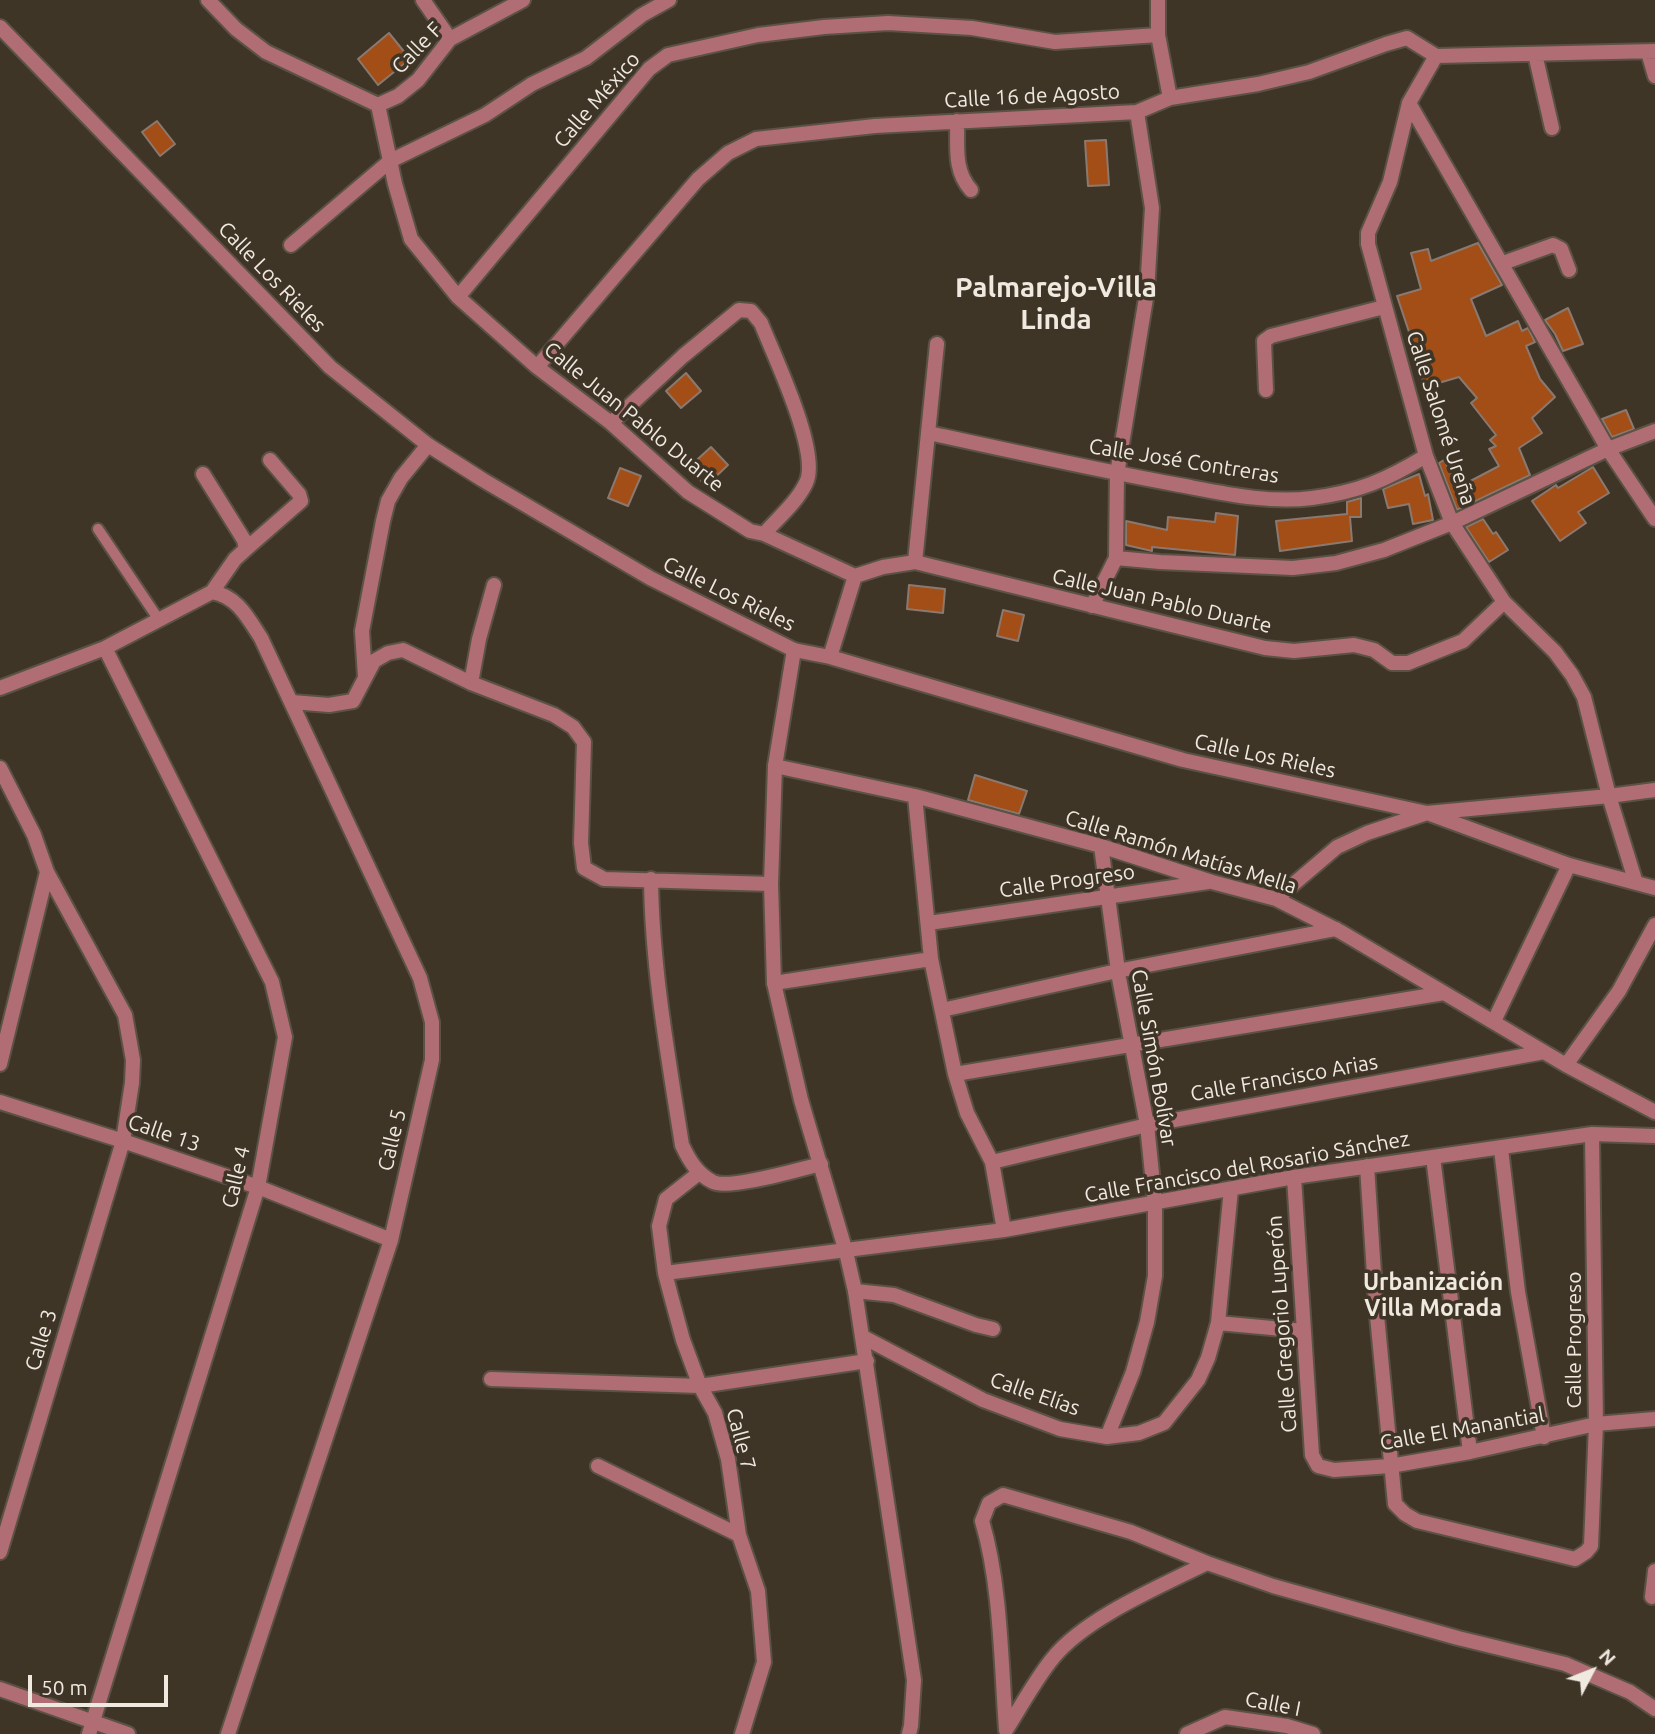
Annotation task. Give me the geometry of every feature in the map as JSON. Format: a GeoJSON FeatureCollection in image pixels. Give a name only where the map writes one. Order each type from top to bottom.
{"type":"FeatureCollection","features":[{"type":"Feature","properties":{"kind":"street"},"geometry":{"type":"LineString","coordinates":[[208,0],[236,29],[266,52],[378,105]]}},
{"type":"Feature","properties":{"kind":"street"},"geometry":{"type":"LineString","coordinates":[[423,0],[450,39]]}},
{"type":"Feature","properties":{"kind":"street","name":"Calle F"},"geometry":{"type":"LineString","coordinates":[[378,105],[398,96],[418,80],[450,39],[523,0]]}},
{"type":"Feature","properties":{"kind":"street"},"geometry":{"type":"LineString","coordinates":[[291,245],[390,161],[485,115],[532,84],[586,58],[642,15],[669,0]]}},
{"type":"Feature","properties":{"kind":"street"},"geometry":{"type":"LineString","coordinates":[[1158,0],[1158,35],[1170,98]]}},
{"type":"Feature","properties":{"kind":"street","name":"Calle México"},"geometry":{"type":"LineString","coordinates":[[458,297],[649,69],[668,55],[758,35],[888,23],[972,29],[1055,42],[1158,35]]}},
{"type":"Feature","properties":{"kind":"street","name":"Calle Los Rieles"},"geometry":{"type":"LineString","coordinates":[[0,27],[330,367],[428,445],[650,578],[794,650],[830,657],[1183,760],[1427,813],[1569,865],[1655,888]]}},
{"type":"Feature","properties":{"kind":"street","name":"Calle 16 de Agosto"},"geometry":{"type":"LineString","coordinates":[[537,367],[698,179],[728,153],[756,139],[875,126],[1137,112],[1170,98],[1309,72],[1407,38],[1436,56]]}},
{"type":"Feature","properties":{"kind":"street"},"geometry":{"type":"LineString","coordinates":[[1436,56],[1651,51],[1655,76]]}},
{"type":"Feature","properties":{"kind":"street"},"geometry":{"type":"LineString","coordinates":[[1535,54],[1552,128]]}},
{"type":"Feature","properties":{"kind":"street","name":"Calle Salomé Ureña"},"geometry":{"type":"LineString","coordinates":[[1436,56],[1409,103],[1390,181],[1367,239],[1426,456],[1452,523],[1504,602],[1555,652],[1572,674],[1584,697],[1609,796],[1636,883]]}},
{"type":"Feature","properties":{"kind":"street"},"geometry":{"type":"LineString","coordinates":[[1409,103],[1608,449],[1655,519]]}},
{"type":"Feature","properties":{"kind":"street","name":"Calle Juan Pablo Duarte"},"geometry":{"type":"LineString","coordinates":[[378,105],[411,239],[458,297],[537,367],[611,423],[688,492],[750,531],[764,534],[855,576],[883,567],[915,562],[1265,648],[1294,651],[1354,645],[1374,650],[1392,663],[1408,663],[1462,641],[1504,602]]}},
{"type":"Feature","properties":{"kind":"street"},"geometry":{"type":"LineString","coordinates":[[1091,606],[1116,558],[1116,474],[1147,292],[1152,208],[1137,112]]}},
{"type":"Feature","properties":{"kind":"street"},"geometry":{"type":"LineString","coordinates":[[957,121],[958,167],[962,180],[971,190]]}},
{"type":"Feature","properties":{"kind":"street"},"geometry":{"type":"LineString","coordinates":[[1503,263],[1553,245],[1561,250],[1569,270]]}},
{"type":"Feature","properties":{"kind":"street"},"geometry":{"type":"LineString","coordinates":[[1266,390],[1263,348],[1264,341],[1270,336],[1384,307]]}},
{"type":"Feature","properties":{"kind":"street"},"geometry":{"type":"LineString","coordinates":[[611,423],[683,356],[739,310],[751,311],[761,323],[804,434],[810,473],[806,485],[764,534]]}},
{"type":"Feature","properties":{"kind":"street"},"geometry":{"type":"LineString","coordinates":[[915,562],[937,344]]}},
{"type":"Feature","properties":{"kind":"street"},"geometry":{"type":"LineString","coordinates":[[1116,558],[1293,568],[1336,564],[1384,550],[1452,523],[1608,449],[1655,431]]}},
{"type":"Feature","properties":{"kind":"street","name":"Calle José Contreras"},"geometry":{"type":"LineString","coordinates":[[929,433],[1116,474],[1221,493],[1283,500],[1310,499],[1370,486],[1426,456]]}},
{"type":"Feature","properties":{"kind":"street"},"geometry":{"type":"LineString","coordinates":[[365,676],[362,631],[388,501],[401,478],[428,445]]}},
{"type":"Feature","properties":{"kind":"street"},"geometry":{"type":"LineString","coordinates":[[0,688],[105,649],[212,592],[235,559],[301,501],[299,494],[270,460]]}},
{"type":"Feature","properties":{"kind":"street"},"geometry":{"type":"LineString","coordinates":[[203,474],[244,540],[246,549]]}},
{"type":"Feature","properties":{"kind":"street"},"geometry":{"type":"LineString","coordinates":[[830,657],[855,576]]}},
{"type":"Feature","properties":{"kind":"street"},"geometry":{"type":"LineString","coordinates":[[471,684],[479,639],[494,585]]}},
{"type":"Feature","properties":{"kind":"street","name":"Calle 5"},"geometry":{"type":"LineString","coordinates":[[212,592],[226,594],[242,609],[261,638],[420,978],[432,1022],[432,1060],[391,1240],[228,1734]]}},
{"type":"Feature","properties":{"kind":"street","name":"Calle 4"},"geometry":{"type":"LineString","coordinates":[[91,1728],[258,1187],[285,1037],[272,982],[105,649]]}},
{"type":"Feature","properties":{"kind":"street"},"geometry":{"type":"LineString","coordinates":[[292,702],[329,705],[354,701],[374,661],[388,653],[403,650],[471,684],[554,715],[573,727],[584,742],[581,843],[584,868],[604,879],[771,884]]}},
{"type":"Feature","properties":{"kind":"street"},"geometry":{"type":"LineString","coordinates":[[794,650],[775,766],[771,884],[774,983],[801,1100],[855,1290],[914,1680],[909,1734]]}},
{"type":"Feature","properties":{"kind":"street","name":"Calle Ramón Matías Mella"},"geometry":{"type":"LineString","coordinates":[[775,766],[915,796],[1101,846],[1212,882],[1276,899],[1336,929],[1566,1065],[1655,1112]]}},
{"type":"Feature","properties":{"kind":"street","name":"Calle 3"},"geometry":{"type":"LineString","coordinates":[[0,768],[34,835],[47,872],[125,1015],[133,1060],[123,1140],[0,1552]]}},
{"type":"Feature","properties":{"kind":"street"},"geometry":{"type":"LineString","coordinates":[[1276,899],[1337,847],[1427,813],[1655,790]]}},
{"type":"Feature","properties":{"kind":"street"},"geometry":{"type":"LineString","coordinates":[[915,796],[931,959],[955,1074],[967,1113],[992,1162],[1004,1230]]}},
{"type":"Feature","properties":{"kind":"street","name":"Calle Simón Bolívar"},"geometry":{"type":"LineString","coordinates":[[1101,846],[1118,971],[1147,1125],[1155,1203],[1155,1276],[1147,1322],[1133,1372],[1107,1437]]}},
{"type":"Feature","properties":{"kind":"street"},"geometry":{"type":"LineString","coordinates":[[1494,1021],[1569,865]]}},
{"type":"Feature","properties":{"kind":"street"},"geometry":{"type":"LineString","coordinates":[[0,1064],[47,872]]}},
{"type":"Feature","properties":{"kind":"street"},"geometry":{"type":"LineString","coordinates":[[651,879],[652,925],[660,1002],[682,1145],[689,1160],[699,1173],[715,1184],[734,1184],[821,1164]]}},
{"type":"Feature","properties":{"kind":"street","name":"Calle Progreso"},"geometry":{"type":"LineString","coordinates":[[929,923],[1212,882]]}},
{"type":"Feature","properties":{"kind":"street"},"geometry":{"type":"LineString","coordinates":[[1566,1065],[1619,990],[1655,925]]}},
{"type":"Feature","properties":{"kind":"street"},"geometry":{"type":"LineString","coordinates":[[942,1010],[1118,971],[1336,929]]}},
{"type":"Feature","properties":{"kind":"street"},"geometry":{"type":"LineString","coordinates":[[774,983],[931,959]]}},
{"type":"Feature","properties":{"kind":"street"},"geometry":{"type":"LineString","coordinates":[[955,1074],[1444,993]]}},
{"type":"Feature","properties":{"kind":"street","name":"Calle Francisco Arias"},"geometry":{"type":"LineString","coordinates":[[992,1162],[1147,1125],[1544,1052]]}},
{"type":"Feature","properties":{"kind":"street","name":"Calle 13"},"geometry":{"type":"LineString","coordinates":[[0,1102],[123,1140],[258,1187],[391,1240]]}},
{"type":"Feature","properties":{"kind":"street","name":"Calle Progreso"},"geometry":{"type":"LineString","coordinates":[[1390,1466],[1395,1504],[1417,1521],[1575,1559],[1591,1546],[1596,1424],[1592,1134]]}},
{"type":"Feature","properties":{"kind":"street","name":"Calle Francisco del Rosario Sánchez"},"geometry":{"type":"LineString","coordinates":[[665,1273],[1004,1230],[1294,1177],[1592,1134],[1655,1136]]}},
{"type":"Feature","properties":{"kind":"street"},"geometry":{"type":"LineString","coordinates":[[1501,1149],[1518,1292],[1544,1437]]}},
{"type":"Feature","properties":{"kind":"street"},"geometry":{"type":"LineString","coordinates":[[1433,1157],[1470,1452]]}},
{"type":"Feature","properties":{"kind":"street"},"geometry":{"type":"LineString","coordinates":[[1367,1166],[1390,1466]]}},
{"type":"Feature","properties":{"kind":"street","name":"Calle 7"},"geometry":{"type":"LineString","coordinates":[[699,1173],[666,1199],[659,1226],[665,1273],[683,1340],[700,1386],[715,1413],[739,1535],[758,1591],[764,1662],[742,1734]]}},
{"type":"Feature","properties":{"kind":"street","name":"Calle Gregorio Luperón"},"geometry":{"type":"LineString","coordinates":[[1294,1177],[1312,1455],[1318,1466]]}},
{"type":"Feature","properties":{"kind":"street","name":"Calle Elías"},"geometry":{"type":"LineString","coordinates":[[863,1337],[983,1399],[1060,1429],[1107,1437],[1139,1433],[1164,1423],[1198,1380],[1208,1358],[1218,1323],[1231,1189]]}},
{"type":"Feature","properties":{"kind":"street"},"geometry":{"type":"LineString","coordinates":[[855,1290],[894,1295],[993,1329]]}},
{"type":"Feature","properties":{"kind":"street"},"geometry":{"type":"LineString","coordinates":[[1218,1323],[1304,1331]]}},
{"type":"Feature","properties":{"kind":"street"},"geometry":{"type":"LineString","coordinates":[[492,1379],[700,1386],[867,1361]]}},
{"type":"Feature","properties":{"kind":"street","name":"Calle El Manantial"},"geometry":{"type":"LineString","coordinates":[[1318,1466],[1334,1470],[1390,1466],[1544,1437],[1596,1424],[1655,1419]]}},
{"type":"Feature","properties":{"kind":"street"},"geometry":{"type":"LineString","coordinates":[[598,1466],[739,1535]]}},
{"type":"Feature","properties":{"kind":"street"},"geometry":{"type":"LineString","coordinates":[[1005,1732],[995,1589],[982,1521],[989,1503],[1003,1495],[1131,1532],[1273,1586],[1458,1638],[1565,1664],[1630,1692],[1655,1709]]}},
{"type":"Feature","properties":{"kind":"street"},"geometry":{"type":"LineString","coordinates":[[1005,1732],[1053,1657],[1077,1635],[1133,1599],[1207,1563]]}},
{"type":"Feature","properties":{"kind":"street"},"geometry":{"type":"LineString","coordinates":[[1651,1597],[1655,1570]]}},
{"type":"Feature","properties":{"kind":"street"},"geometry":{"type":"LineString","coordinates":[[0,1689],[91,1728],[128,1734]]}},
{"type":"Feature","properties":{"kind":"street","name":"Calle I"},"geometry":{"type":"LineString","coordinates":[[1187,1734],[1225,1717],[1287,1726],[1313,1734]]}},
{"type":"Feature","properties":{"kind":"lane"},"geometry":{"type":"LineString","coordinates":[[98,529],[159,620]]}},
{"type":"Feature","properties":{"kind":"building"},"geometry":{"type":"Polygon","coordinates":[[[389,33],[410,59],[378,85],[358,59],[389,33]]]}},
{"type":"Feature","properties":{"kind":"building"},"geometry":{"type":"Polygon","coordinates":[[[157,121],[175,144],[160,156],[142,132],[157,121]]]}},
{"type":"Feature","properties":{"kind":"building"},"geometry":{"type":"Polygon","coordinates":[[[1106,140],[1109,185],[1088,186],[1085,141],[1106,140]]]}},
{"type":"Feature","properties":{"kind":"building"},"geometry":{"type":"Polygon","coordinates":[[[1478,243],[1502,285],[1471,299],[1486,336],[1518,321],[1522,331],[1528,328],[1535,342],[1526,346],[1540,379],[1555,397],[1532,418],[1542,433],[1519,448],[1530,475],[1457,510],[1439,463],[1444,460],[1459,487],[1499,466],[1489,449],[1496,446],[1490,440],[1496,435],[1471,403],[1477,398],[1459,377],[1425,387],[1407,340],[1411,338],[1397,296],[1421,289],[1411,253],[1428,249],[1431,261],[1478,243]]]}},
{"type":"Feature","properties":{"kind":"building"},"geometry":{"type":"Polygon","coordinates":[[[1568,308],[1583,344],[1563,351],[1545,320],[1568,308]]]}},
{"type":"Feature","properties":{"kind":"building"},"geometry":{"type":"Polygon","coordinates":[[[686,373],[701,391],[681,408],[666,391],[686,373]]]}},
{"type":"Feature","properties":{"kind":"building"},"geometry":{"type":"Polygon","coordinates":[[[1626,410],[1634,429],[1612,437],[1602,419],[1626,410]]]}},
{"type":"Feature","properties":{"kind":"building"},"geometry":{"type":"Polygon","coordinates":[[[711,447],[728,465],[706,486],[688,468],[711,447]]]}},
{"type":"Feature","properties":{"kind":"building"},"geometry":{"type":"Polygon","coordinates":[[[1593,467],[1609,493],[1578,512],[1586,523],[1560,541],[1532,501],[1556,485],[1558,488],[1593,467]]]}},
{"type":"Feature","properties":{"kind":"building"},"geometry":{"type":"Polygon","coordinates":[[[620,468],[641,476],[628,506],[608,498],[620,468]]]}},
{"type":"Feature","properties":{"kind":"building"},"geometry":{"type":"Polygon","coordinates":[[[1419,474],[1425,496],[1428,494],[1433,520],[1413,524],[1409,504],[1388,508],[1383,489],[1419,474]]]}},
{"type":"Feature","properties":{"kind":"building"},"geometry":{"type":"Polygon","coordinates":[[[1361,498],[1361,517],[1350,517],[1352,541],[1280,551],[1276,521],[1347,514],[1347,502],[1361,498]]]}},
{"type":"Feature","properties":{"kind":"building"},"geometry":{"type":"Polygon","coordinates":[[[1216,513],[1238,516],[1235,555],[1152,547],[1152,551],[1126,545],[1126,521],[1167,530],[1168,517],[1215,522],[1216,513]]]}},
{"type":"Feature","properties":{"kind":"building"},"geometry":{"type":"Polygon","coordinates":[[[1483,519],[1508,550],[1489,562],[1466,527],[1483,519]]]}},
{"type":"Feature","properties":{"kind":"building"},"geometry":{"type":"Polygon","coordinates":[[[909,585],[945,589],[943,613],[907,609],[909,585]]]}},
{"type":"Feature","properties":{"kind":"building"},"geometry":{"type":"Polygon","coordinates":[[[1003,610],[1024,615],[1018,641],[997,636],[1003,610]]]}},
{"type":"Feature","properties":{"kind":"building"},"geometry":{"type":"Polygon","coordinates":[[[975,775],[1027,791],[1019,814],[968,800],[975,775]]]}},
{"type":"Feature","properties":{"kind":"district","name":"Palmarejo-Villa Linda"},"geometry":{"type":"Point","coordinates":[1056,304]}},
{"type":"Feature","properties":{"kind":"district","name":"Urbanización Villa Morada"},"geometry":{"type":"Point","coordinates":[1433,1295]}}]}
